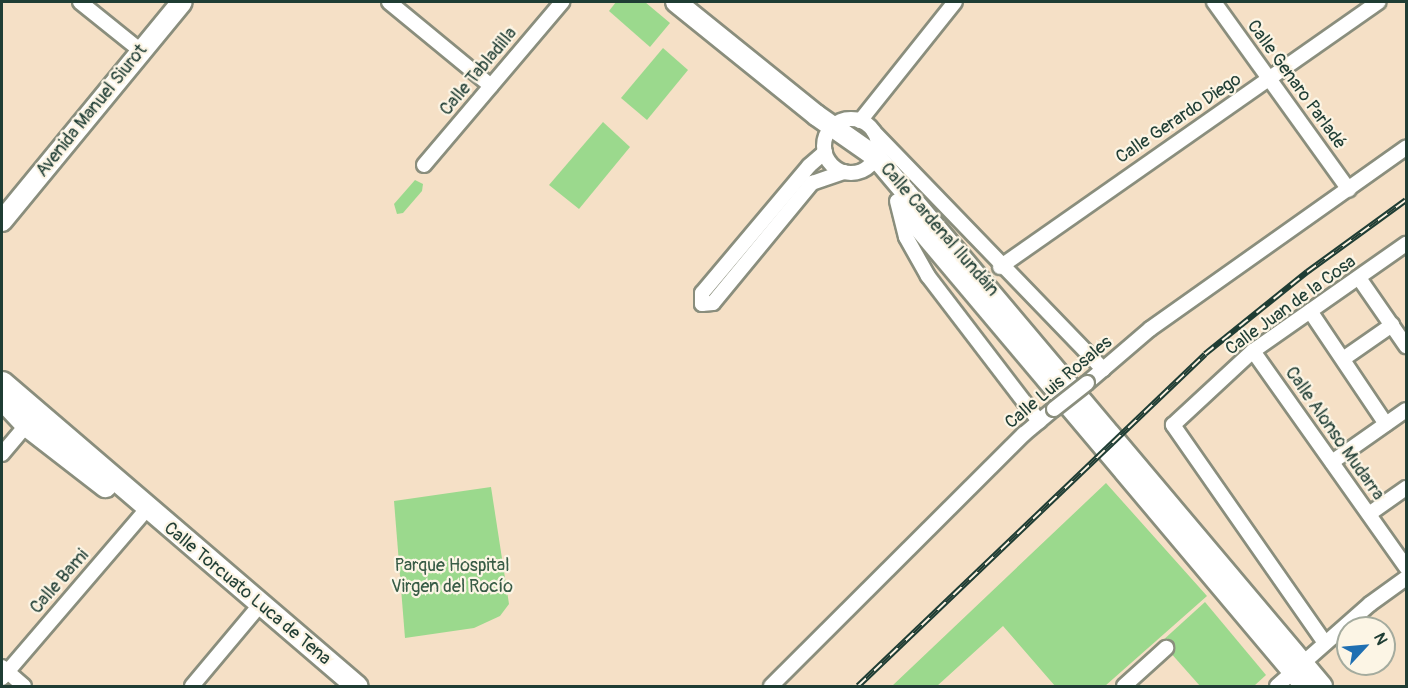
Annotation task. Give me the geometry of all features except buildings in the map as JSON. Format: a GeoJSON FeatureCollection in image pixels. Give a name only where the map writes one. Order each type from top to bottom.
{"type":"FeatureCollection","features":[{"type":"Feature","properties":{"kind":"main road","name":"Avenida Manuel Siurot"},"geometry":{"type":"LineString","coordinates":[[2,221],[182,2]]}},
{"type":"Feature","properties":{"kind":"main road","name":"Calle Cardenal Ilundáin"},"geometry":{"type":"LineString","coordinates":[[676,2],[816,115],[829,137],[872,162],[1044,364]]}},
{"type":"Feature","properties":{"kind":"main road","name":"Calle Cardenal Ilundáin"},"geometry":{"type":"LineString","coordinates":[[872,162],[897,201],[1044,364]]}},
{"type":"Feature","properties":{"kind":"main road"},"geometry":{"type":"LineString","coordinates":[[1044,364],[1300,674],[1322,687]]}},
{"type":"Feature","properties":{"kind":"main road","name":"Calle Torcuato Luca de Tena"},"geometry":{"type":"LineString","coordinates":[[2,382],[111,474],[142,506],[357,687]]}},
{"type":"Feature","properties":{"kind":"main road","name":"Calle Torcuato Luca de Tena"},"geometry":{"type":"LineString","coordinates":[[2,399],[26,425],[104,486],[142,506]]}},
{"type":"Feature","properties":{"kind":"street"},"geometry":{"type":"LineString","coordinates":[[80,2],[141,51]]}},
{"type":"Feature","properties":{"kind":"street"},"geometry":{"type":"LineString","coordinates":[[388,2],[491,86]]}},
{"type":"Feature","properties":{"kind":"street","name":"Calle Tabladilla"},"geometry":{"type":"LineString","coordinates":[[424,165],[562,2]]}},
{"type":"Feature","properties":{"kind":"street"},"geometry":{"type":"LineString","coordinates":[[874,132],[878,145],[872,162],[856,173],[844,172],[812,183],[721,281],[829,137],[844,120],[860,121],[955,2]]}},
{"type":"Feature","properties":{"kind":"street","name":"Calle Genaro Parladé"},"geometry":{"type":"LineString","coordinates":[[1215,2],[1349,190]]}},
{"type":"Feature","properties":{"kind":"street","name":"Calle Gerardo Diego"},"geometry":{"type":"LineString","coordinates":[[1000,267],[1378,2]]}},
{"type":"Feature","properties":{"kind":"street","name":"Calle Cardenal Ilundáin"},"geometry":{"type":"LineString","coordinates":[[860,121],[874,132],[1000,267],[1103,369]]}},
{"type":"Feature","properties":{"kind":"street"},"geometry":{"type":"LineString","coordinates":[[829,137],[834,166],[844,172]]}},
{"type":"Feature","properties":{"kind":"street","name":"Calle Luis Rosales"},"geometry":{"type":"LineString","coordinates":[[771,687],[1039,421],[1223,276],[1407,148]]}},
{"type":"Feature","properties":{"kind":"street","name":"Calle Cardenal Ilundáin"},"geometry":{"type":"LineString","coordinates":[[897,201],[906,237],[928,276],[1039,421]]}},
{"type":"Feature","properties":{"kind":"street","name":"Calle Juan de la Cosa"},"geometry":{"type":"LineString","coordinates":[[1325,644],[1173,425],[1253,351],[1407,244]]}},
{"type":"Feature","properties":{"kind":"street"},"geometry":{"type":"LineString","coordinates":[[1359,278],[1407,346]]}},
{"type":"Feature","properties":{"kind":"street"},"geometry":{"type":"LineString","coordinates":[[1310,311],[1386,424]]}},
{"type":"Feature","properties":{"kind":"street"},"geometry":{"type":"LineString","coordinates":[[1343,359],[1392,325]]}},
{"type":"Feature","properties":{"kind":"street","name":"Calle Alonso Mudarra"},"geometry":{"type":"LineString","coordinates":[[1253,351],[1407,567]]}},
{"type":"Feature","properties":{"kind":"street"},"geometry":{"type":"LineString","coordinates":[[1332,462],[1407,410]]}},
{"type":"Feature","properties":{"kind":"street"},"geometry":{"type":"LineString","coordinates":[[2,454],[26,425]]}},
{"type":"Feature","properties":{"kind":"street"},"geometry":{"type":"LineString","coordinates":[[1369,514],[1407,488]]}},
{"type":"Feature","properties":{"kind":"street","name":"Calle Bami"},"geometry":{"type":"LineString","coordinates":[[3,672],[142,506]]}},
{"type":"Feature","properties":{"kind":"street"},"geometry":{"type":"LineString","coordinates":[[1277,687],[1300,674],[1325,644],[1407,578]]}},
{"type":"Feature","properties":{"kind":"street"},"geometry":{"type":"LineString","coordinates":[[192,687],[260,605]]}},
{"type":"Feature","properties":{"kind":"street"},"geometry":{"type":"LineString","coordinates":[[1124,687],[1166,648]]}},
{"type":"Feature","properties":{"kind":"street"},"geometry":{"type":"LineString","coordinates":[[3,672],[24,687]]}},
{"type":"Feature","properties":{"kind":"green space"},"geometry":{"type":"Polygon","coordinates":[[[616,2],[645,2],[670,23],[650,47],[609,11],[616,2]]]}},
{"type":"Feature","properties":{"kind":"green space"},"geometry":{"type":"Polygon","coordinates":[[[663,48],[688,70],[647,120],[621,98],[663,48]]]}},
{"type":"Feature","properties":{"kind":"green space"},"geometry":{"type":"Polygon","coordinates":[[[603,122],[630,147],[579,209],[549,185],[603,122]]]}},
{"type":"Feature","properties":{"kind":"green space"},"geometry":{"type":"Polygon","coordinates":[[[415,180],[423,184],[422,191],[403,213],[397,214],[394,204],[415,180]]]}},
{"type":"Feature","properties":{"kind":"green space"},"geometry":{"type":"Polygon","coordinates":[[[1106,483],[1207,596],[1105,686],[1055,686],[1003,626],[937,686],[892,686],[1106,483]]]}},
{"type":"Feature","properties":{"kind":"green space","name":"Parque Hospital Virgen del Rocío"},"geometry":{"type":"Polygon","coordinates":[[[491,487],[509,604],[500,616],[474,628],[405,638],[394,501],[491,487]]]}},
{"type":"Feature","properties":{"kind":"green space"},"geometry":{"type":"Polygon","coordinates":[[[1205,602],[1266,675],[1254,686],[1200,686],[1161,642],[1205,602]]]}},
{"type":"Feature","properties":{"kind":"railway"},"geometry":{"type":"LineString","coordinates":[[858,686],[1205,354],[1307,272],[1406,200]]}}]}
